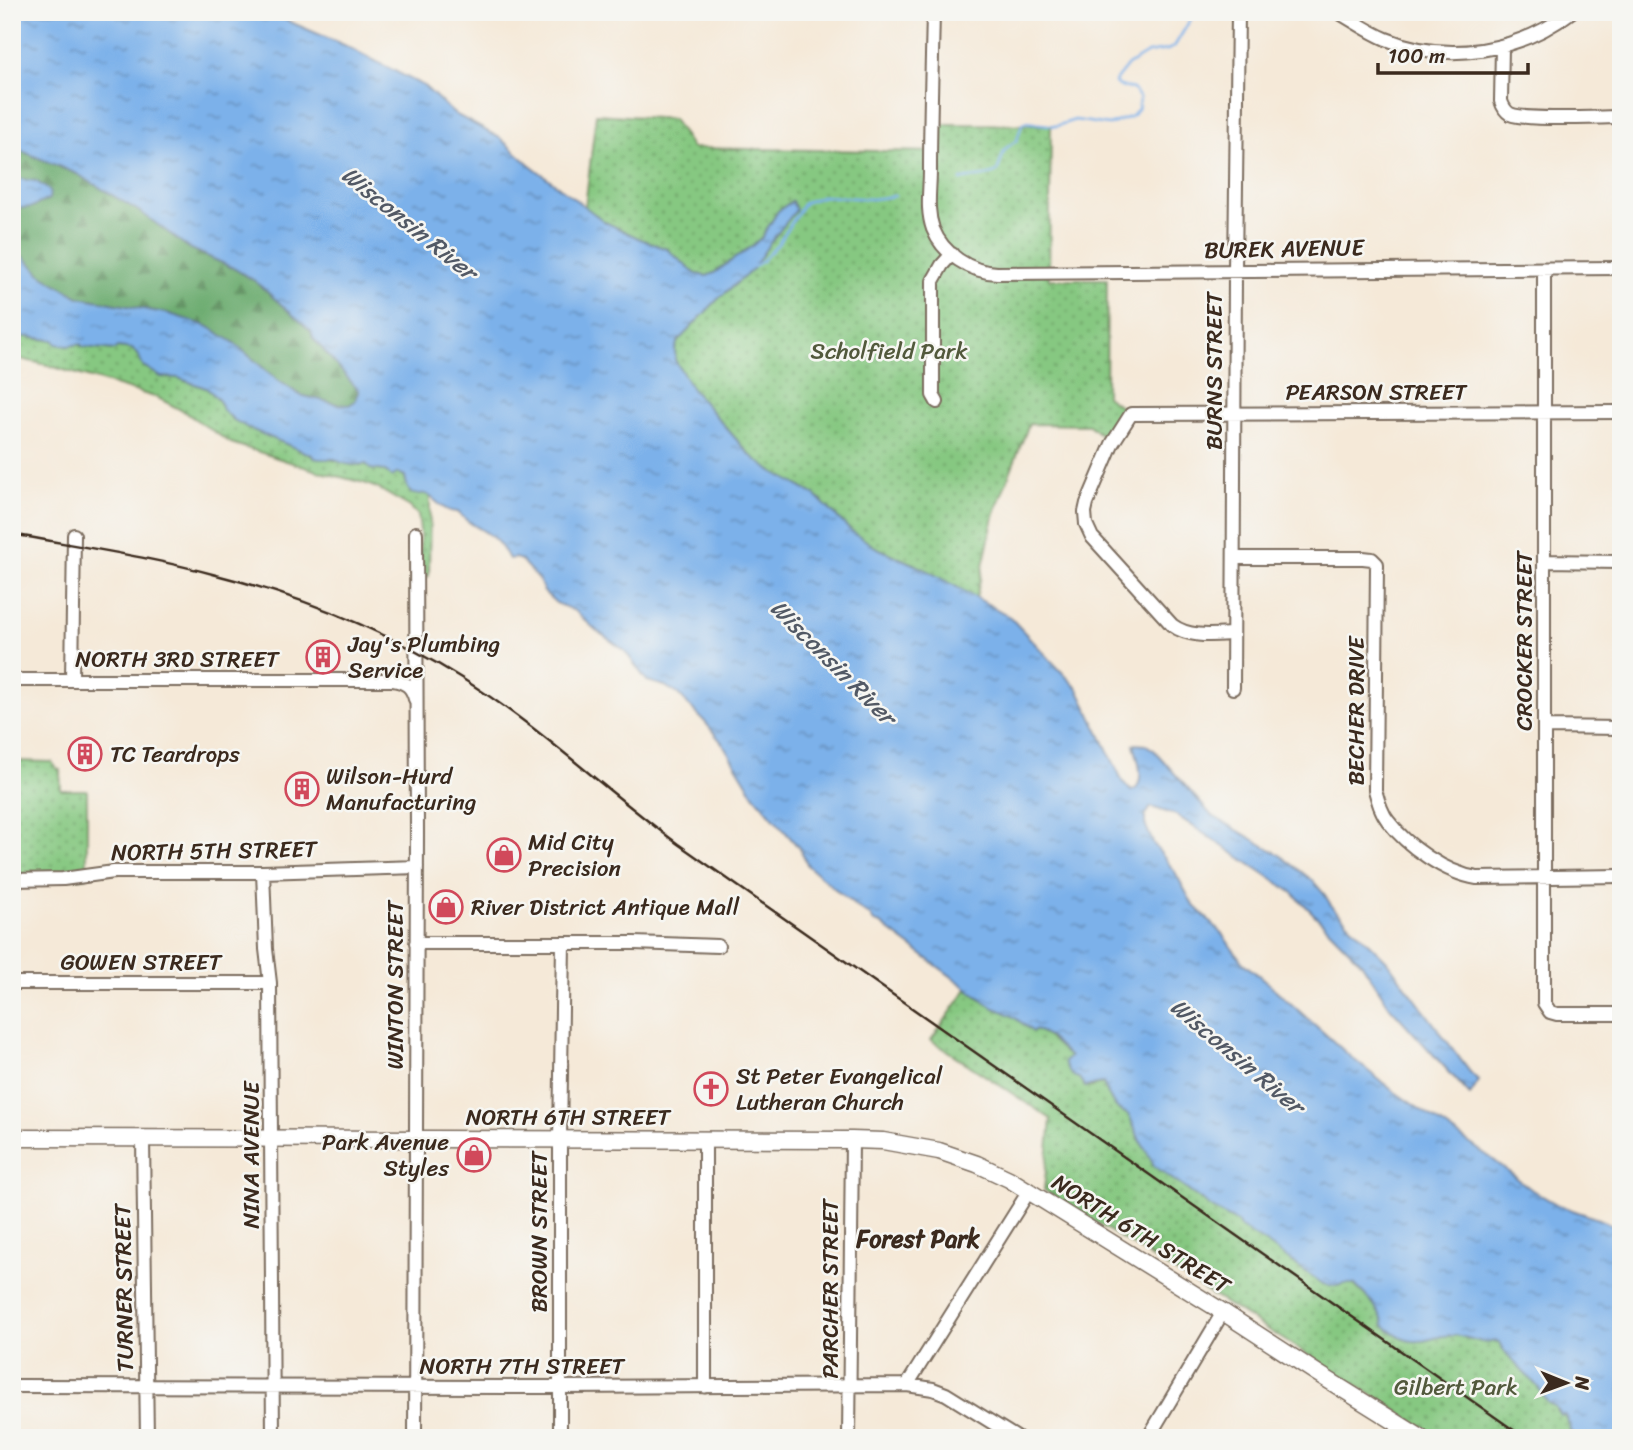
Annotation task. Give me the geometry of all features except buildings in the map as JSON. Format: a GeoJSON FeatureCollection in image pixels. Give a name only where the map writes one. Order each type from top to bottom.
{"type":"FeatureCollection","features":[{"type":"Feature","properties":{"kind":"main road","name":"NORTH 6TH STREET"},"geometry":{"type":"LineString","coordinates":[[12,1138],[852,1140],[883,1141],[939,1151],[989,1169],[1028,1191],[1317,1373],[1396,1431],[1421,1438]]}},
{"type":"Feature","properties":{"kind":"street"},"geometry":{"type":"LineString","coordinates":[[933,12],[928,210],[938,239],[952,254],[933,281],[933,395],[937,402]]}},
{"type":"Feature","properties":{"kind":"street","name":"BURNS STREET"},"geometry":{"type":"LineString","coordinates":[[1233,688],[1238,12]]}},
{"type":"Feature","properties":{"kind":"street"},"geometry":{"type":"LineString","coordinates":[[1338,12],[1381,37],[1414,48],[1461,52],[1502,47],[1537,34],[1571,12]]}},
{"type":"Feature","properties":{"kind":"street"},"geometry":{"type":"LineString","coordinates":[[1502,47],[1501,101],[1510,113],[1527,117],[1621,117]]}},
{"type":"Feature","properties":{"kind":"street","name":"BUREK AVENUE"},"geometry":{"type":"LineString","coordinates":[[952,254],[970,267],[989,272],[1621,268]]}},
{"type":"Feature","properties":{"kind":"street","name":"CROCKER STREET"},"geometry":{"type":"LineString","coordinates":[[1544,269],[1544,1003],[1550,1012],[1558,1014],[1621,1014]]}},
{"type":"Feature","properties":{"kind":"street","name":"PEARSON STREET"},"geometry":{"type":"LineString","coordinates":[[1233,634],[1196,634],[1181,631],[1172,625],[1092,537],[1086,524],[1087,503],[1112,444],[1131,414],[1621,412]]}},
{"type":"Feature","properties":{"kind":"street","name":"WINTON STREET"},"geometry":{"type":"LineString","coordinates":[[415,533],[415,1438]]}},
{"type":"Feature","properties":{"kind":"street"},"geometry":{"type":"LineString","coordinates":[[72,679],[74,535]]}},
{"type":"Feature","properties":{"kind":"street","name":"BECHER DRIVE"},"geometry":{"type":"LineString","coordinates":[[1234,558],[1349,558],[1372,559],[1377,564],[1375,790],[1387,820],[1407,841],[1435,861],[1465,876],[1477,878],[1621,876]]}},
{"type":"Feature","properties":{"kind":"street"},"geometry":{"type":"LineString","coordinates":[[1544,561],[1621,562]]}},
{"type":"Feature","properties":{"kind":"street","name":"NORTH 3RD STREET"},"geometry":{"type":"LineString","coordinates":[[12,680],[393,680],[407,685],[416,701]]}},
{"type":"Feature","properties":{"kind":"street"},"geometry":{"type":"LineString","coordinates":[[1545,727],[1621,728]]}},
{"type":"Feature","properties":{"kind":"street","name":"NORTH 5TH STREET"},"geometry":{"type":"LineString","coordinates":[[12,880],[63,879],[114,872],[263,872],[416,867]]}},
{"type":"Feature","properties":{"kind":"street","name":"NINA AVENUE"},"geometry":{"type":"LineString","coordinates":[[263,872],[270,983],[273,1438]]}},
{"type":"Feature","properties":{"kind":"street"},"geometry":{"type":"LineString","coordinates":[[416,943],[634,943],[718,946]]}},
{"type":"Feature","properties":{"kind":"street","name":"BROWN STREET"},"geometry":{"type":"LineString","coordinates":[[560,1438],[562,943]]}},
{"type":"Feature","properties":{"kind":"street","name":"GOWEN STREET"},"geometry":{"type":"LineString","coordinates":[[12,983],[270,983]]}},
{"type":"Feature","properties":{"kind":"street","name":"TURNER STREET"},"geometry":{"type":"LineString","coordinates":[[144,1139],[147,1438]]}},
{"type":"Feature","properties":{"kind":"street"},"geometry":{"type":"LineString","coordinates":[[705,1139],[705,1387]]}},
{"type":"Feature","properties":{"kind":"street","name":"PARCHER STREET"},"geometry":{"type":"LineString","coordinates":[[849,1438],[852,1140]]}},
{"type":"Feature","properties":{"kind":"street"},"geometry":{"type":"LineString","coordinates":[[907,1385],[1028,1191]]}},
{"type":"Feature","properties":{"kind":"street"},"geometry":{"type":"LineString","coordinates":[[1148,1438],[1223,1312]]}},
{"type":"Feature","properties":{"kind":"street","name":"NORTH 7TH STREET"},"geometry":{"type":"LineString","coordinates":[[12,1386],[907,1385],[946,1394],[1017,1438]]}},
{"type":"Feature","properties":{"kind":"green space","name":"Scholfield Park"},"geometry":{"type":"Polygon","coordinates":[[[596,114],[673,119],[692,148],[941,152],[942,124],[1051,125],[1049,279],[1107,279],[1106,396],[1131,414],[1112,444],[1089,425],[1029,424],[995,512],[976,598],[926,570],[875,547],[849,529],[815,495],[768,469],[750,455],[692,389],[675,360],[678,341],[718,299],[753,269],[792,201],[778,211],[762,237],[752,246],[714,273],[707,276],[696,274],[667,249],[605,222],[585,207],[596,114]]]}},
{"type":"Feature","properties":{"kind":"green space"},"geometry":{"type":"Polygon","coordinates":[[[12,147],[77,174],[142,213],[189,248],[255,281],[311,331],[313,338],[357,387],[359,391],[355,401],[349,406],[300,395],[276,379],[233,342],[170,314],[79,297],[43,276],[23,256],[12,255],[12,209],[32,207],[49,199],[36,181],[12,178],[12,147]]]}},
{"type":"Feature","properties":{"kind":"green space"},"geometry":{"type":"Polygon","coordinates":[[[12,331],[38,339],[54,340],[68,346],[80,344],[84,347],[115,350],[118,347],[132,349],[161,377],[178,378],[206,388],[233,420],[319,459],[354,465],[366,464],[390,475],[397,473],[405,476],[415,494],[430,496],[429,576],[420,577],[418,515],[410,507],[364,483],[231,443],[158,398],[12,357],[12,331]]]}},
{"type":"Feature","properties":{"kind":"green space"},"geometry":{"type":"Polygon","coordinates":[[[12,761],[52,762],[60,770],[61,790],[87,790],[87,877],[12,880],[12,761]]]}},
{"type":"Feature","properties":{"kind":"green space","name":"Gilbert Park"},"geometry":{"type":"Polygon","coordinates":[[[967,989],[994,1008],[1019,1020],[1029,1029],[1039,1031],[1049,1038],[1070,1057],[1085,1087],[1103,1083],[1112,1102],[1129,1115],[1154,1166],[1323,1284],[1353,1284],[1372,1302],[1384,1325],[1395,1334],[1411,1341],[1456,1335],[1486,1343],[1499,1342],[1548,1403],[1563,1413],[1574,1438],[1441,1438],[1044,1190],[1051,1119],[931,1040],[967,989]]]}},
{"type":"Feature","properties":{"kind":"water","name":"Wisconsin River"},"geometry":{"type":"Polygon","coordinates":[[[12,12],[267,12],[344,45],[424,86],[453,113],[500,138],[529,164],[605,222],[667,249],[696,274],[707,276],[714,273],[752,246],[762,237],[778,211],[792,201],[796,210],[753,269],[718,299],[678,341],[675,360],[692,389],[750,455],[768,469],[815,495],[849,529],[875,547],[926,570],[1009,616],[1078,689],[1123,782],[1131,791],[1136,789],[1140,778],[1134,744],[1146,745],[1154,750],[1211,815],[1280,855],[1313,881],[1332,907],[1387,961],[1479,1081],[1470,1095],[1390,1007],[1361,962],[1293,893],[1176,815],[1151,807],[1145,816],[1145,824],[1153,843],[1175,872],[1193,905],[1219,930],[1243,963],[1352,1058],[1392,1090],[1491,1158],[1532,1190],[1558,1205],[1621,1229],[1621,1438],[1574,1438],[1564,1414],[1560,1415],[1555,1406],[1548,1403],[1499,1342],[1486,1343],[1456,1335],[1423,1341],[1400,1337],[1384,1325],[1372,1302],[1354,1284],[1323,1284],[1154,1166],[1129,1115],[1112,1102],[1103,1083],[1085,1087],[1079,1078],[1071,1074],[1064,1062],[1070,1057],[1050,1038],[1042,1032],[1032,1031],[1012,1016],[994,1008],[881,924],[874,922],[808,866],[800,849],[754,795],[723,744],[678,694],[665,686],[647,681],[624,650],[575,611],[556,603],[544,592],[539,580],[521,560],[509,559],[494,538],[458,512],[446,509],[426,494],[411,493],[405,476],[398,473],[392,477],[385,471],[370,469],[366,464],[314,458],[248,428],[223,410],[220,402],[206,388],[178,378],[161,377],[142,365],[139,356],[132,349],[118,347],[115,350],[84,347],[80,344],[68,346],[56,344],[54,340],[17,336],[12,331],[13,254],[23,256],[43,276],[79,297],[170,314],[207,326],[233,342],[276,379],[300,395],[349,405],[355,401],[359,391],[313,338],[311,331],[255,281],[189,248],[142,213],[77,174],[12,147],[12,12]]]}},
{"type":"Feature","properties":{"kind":"water"},"geometry":{"type":"Polygon","coordinates":[[[12,178],[36,181],[50,191],[49,199],[32,207],[12,209],[12,178]]]}},
{"type":"Feature","properties":{"kind":"waterway"},"geometry":{"type":"LineString","coordinates":[[961,180],[997,172],[1005,149],[1017,140],[1022,124],[1026,122],[1056,126],[1075,120],[1109,125],[1132,116],[1138,109],[1140,98],[1133,89],[1119,86],[1115,83],[1116,80],[1128,65],[1148,53],[1174,47],[1195,12]]}},
{"type":"Feature","properties":{"kind":"waterway"},"geometry":{"type":"LineString","coordinates":[[754,267],[778,244],[804,203],[823,196],[872,199],[895,196]]}},
{"type":"Feature","properties":{"kind":"railway"},"geometry":{"type":"LineString","coordinates":[[12,534],[169,563],[252,585],[346,618],[435,662],[519,717],[678,844],[1525,1438]]}},
{"type":"Feature","properties":{"kind":"place","name":"Jay's Plumbing Service"},"geometry":{"type":"Point","coordinates":[323,657]}},
{"type":"Feature","properties":{"kind":"place","name":"TC Teardrops"},"geometry":{"type":"Point","coordinates":[85,754]}},
{"type":"Feature","properties":{"kind":"place","name":"Wilson-Hurd Manufacturing"},"geometry":{"type":"Point","coordinates":[302,789]}},
{"type":"Feature","properties":{"kind":"place","name":"Mid City Precision"},"geometry":{"type":"Point","coordinates":[504,855]}},
{"type":"Feature","properties":{"kind":"place","name":"River District Antique Mall"},"geometry":{"type":"Point","coordinates":[446,907]}},
{"type":"Feature","properties":{"kind":"place","name":"St Peter Evangelical Lutheran Church"},"geometry":{"type":"Point","coordinates":[711,1089]}},
{"type":"Feature","properties":{"kind":"place","name":"Park Avenue Styles"},"geometry":{"type":"Point","coordinates":[474,1155]}},
{"type":"Feature","properties":{"kind":"district","name":"Forest Park"},"geometry":{"type":"Point","coordinates":[918,1239]}}]}
